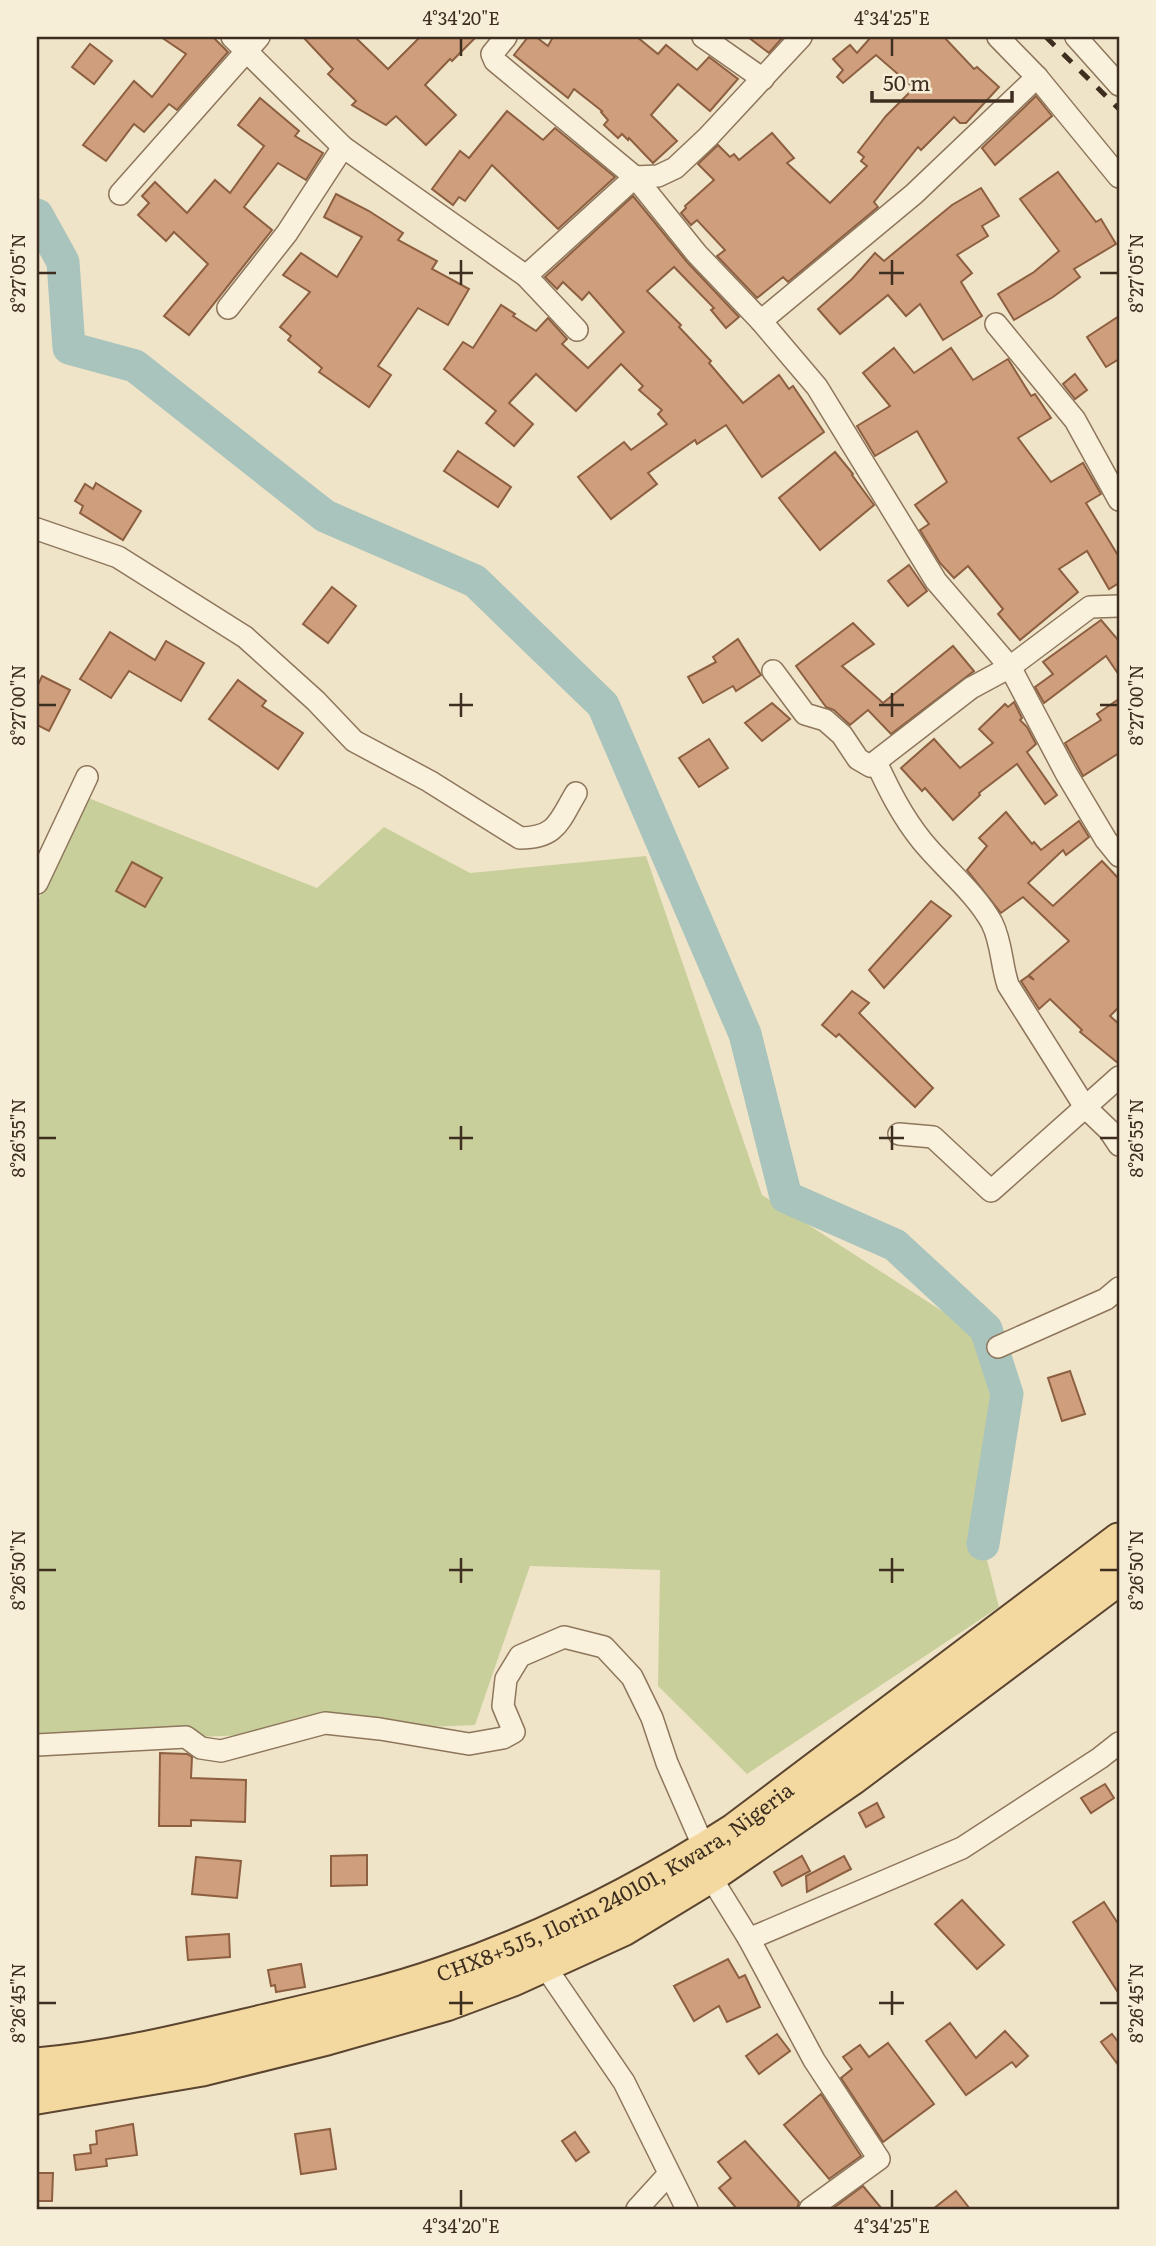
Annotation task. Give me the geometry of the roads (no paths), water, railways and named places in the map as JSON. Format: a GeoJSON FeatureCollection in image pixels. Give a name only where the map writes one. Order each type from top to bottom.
{"type":"FeatureCollection","features":[{"type":"Feature","properties":{"kind":"main road","name":"CHX8+5J5, Ilorin 240101, Kwara, Nigeria"},"geometry":{"type":"LineString","coordinates":[[37,2097],[202,2068],[327,2038],[446,2004],[544,1965],[623,1929],[826,1764],[1119,1540]]}},
{"type":"Feature","properties":{"kind":"main road","name":"CHX8+5J5, Ilorin 240101, Kwara, Nigeria"},"geometry":{"type":"LineString","coordinates":[[37,2065],[195,2038],[398,1989],[520,1945],[602,1906],[707,1863],[852,1778],[1119,1578]]}},
{"type":"Feature","properties":{"kind":"street"},"geometry":{"type":"LineString","coordinates":[[506,37],[492,54],[495,61],[635,177],[697,254],[761,321],[817,387],[936,581],[1010,667],[1066,774],[1112,837],[1119,856]]}},
{"type":"Feature","properties":{"kind":"street"},"geometry":{"type":"LineString","coordinates":[[703,37],[763,79]]}},
{"type":"Feature","properties":{"kind":"street"},"geometry":{"type":"LineString","coordinates":[[526,276],[635,177],[658,176],[675,168],[708,137],[801,37]]}},
{"type":"Feature","properties":{"kind":"street"},"geometry":{"type":"LineString","coordinates":[[998,37],[1037,77],[1119,177]]}},
{"type":"Feature","properties":{"kind":"street"},"geometry":{"type":"LineString","coordinates":[[1076,37],[1119,85]]}},
{"type":"Feature","properties":{"kind":"street"},"geometry":{"type":"LineString","coordinates":[[120,194],[246,42],[343,147],[526,276],[577,330]]}},
{"type":"Feature","properties":{"kind":"street"},"geometry":{"type":"LineString","coordinates":[[761,321],[914,194],[1037,77]]}},
{"type":"Feature","properties":{"kind":"street"},"geometry":{"type":"LineString","coordinates":[[228,308],[287,233],[343,147]]}},
{"type":"Feature","properties":{"kind":"street"},"geometry":{"type":"LineString","coordinates":[[996,324],[1076,420],[1119,500]]}},
{"type":"Feature","properties":{"kind":"street"},"geometry":{"type":"LineString","coordinates":[[37,529],[118,557],[245,637],[316,701],[354,741],[429,780],[520,838],[537,838],[554,830],[576,793]]}},
{"type":"Feature","properties":{"kind":"street"},"geometry":{"type":"LineString","coordinates":[[773,671],[805,714],[825,720],[842,735],[858,759],[870,766],[971,688],[1010,667],[1090,607],[1119,606]]}},
{"type":"Feature","properties":{"kind":"street"},"geometry":{"type":"LineString","coordinates":[[876,762],[898,809],[990,921],[1000,943],[1002,967],[1008,985],[1085,1107],[1109,1130],[1119,1145]]}},
{"type":"Feature","properties":{"kind":"street"},"geometry":{"type":"LineString","coordinates":[[37,883],[87,777]]}},
{"type":"Feature","properties":{"kind":"street"},"geometry":{"type":"LineString","coordinates":[[899,1134],[933,1137],[991,1191],[1119,1077]]}},
{"type":"Feature","properties":{"kind":"street"},"geometry":{"type":"LineString","coordinates":[[998,1348],[1105,1299],[1119,1288]]}},
{"type":"Feature","properties":{"kind":"street"},"geometry":{"type":"LineString","coordinates":[[37,1745],[186,1737],[201,1748],[221,1751],[325,1723],[469,1744],[503,1738],[514,1732],[503,1706],[506,1679],[520,1656],[564,1637],[604,1647],[632,1677],[652,1718],[707,1863],[814,2060],[879,2159],[810,2209]]}},
{"type":"Feature","properties":{"kind":"street"},"geometry":{"type":"LineString","coordinates":[[749,1939],[962,1848],[1119,1743]]}},
{"type":"Feature","properties":{"kind":"street"},"geometry":{"type":"LineString","coordinates":[[544,1965],[624,2082],[687,2209]]}},
{"type":"Feature","properties":{"kind":"street"},"geometry":{"type":"LineString","coordinates":[[637,2209],[668,2175]]}},
{"type":"Feature","properties":{"kind":"waterway"},"geometry":{"type":"LineString","coordinates":[[37,215],[63,262],[69,348],[135,366],[325,516],[475,581],[603,705],[745,1034],[786,1197],[895,1245],[986,1329],[1007,1394],[983,1544]]}},
{"type":"Feature","properties":{"kind":"railway"},"geometry":{"type":"LineString","coordinates":[[1046,37],[1119,109]]}}]}
